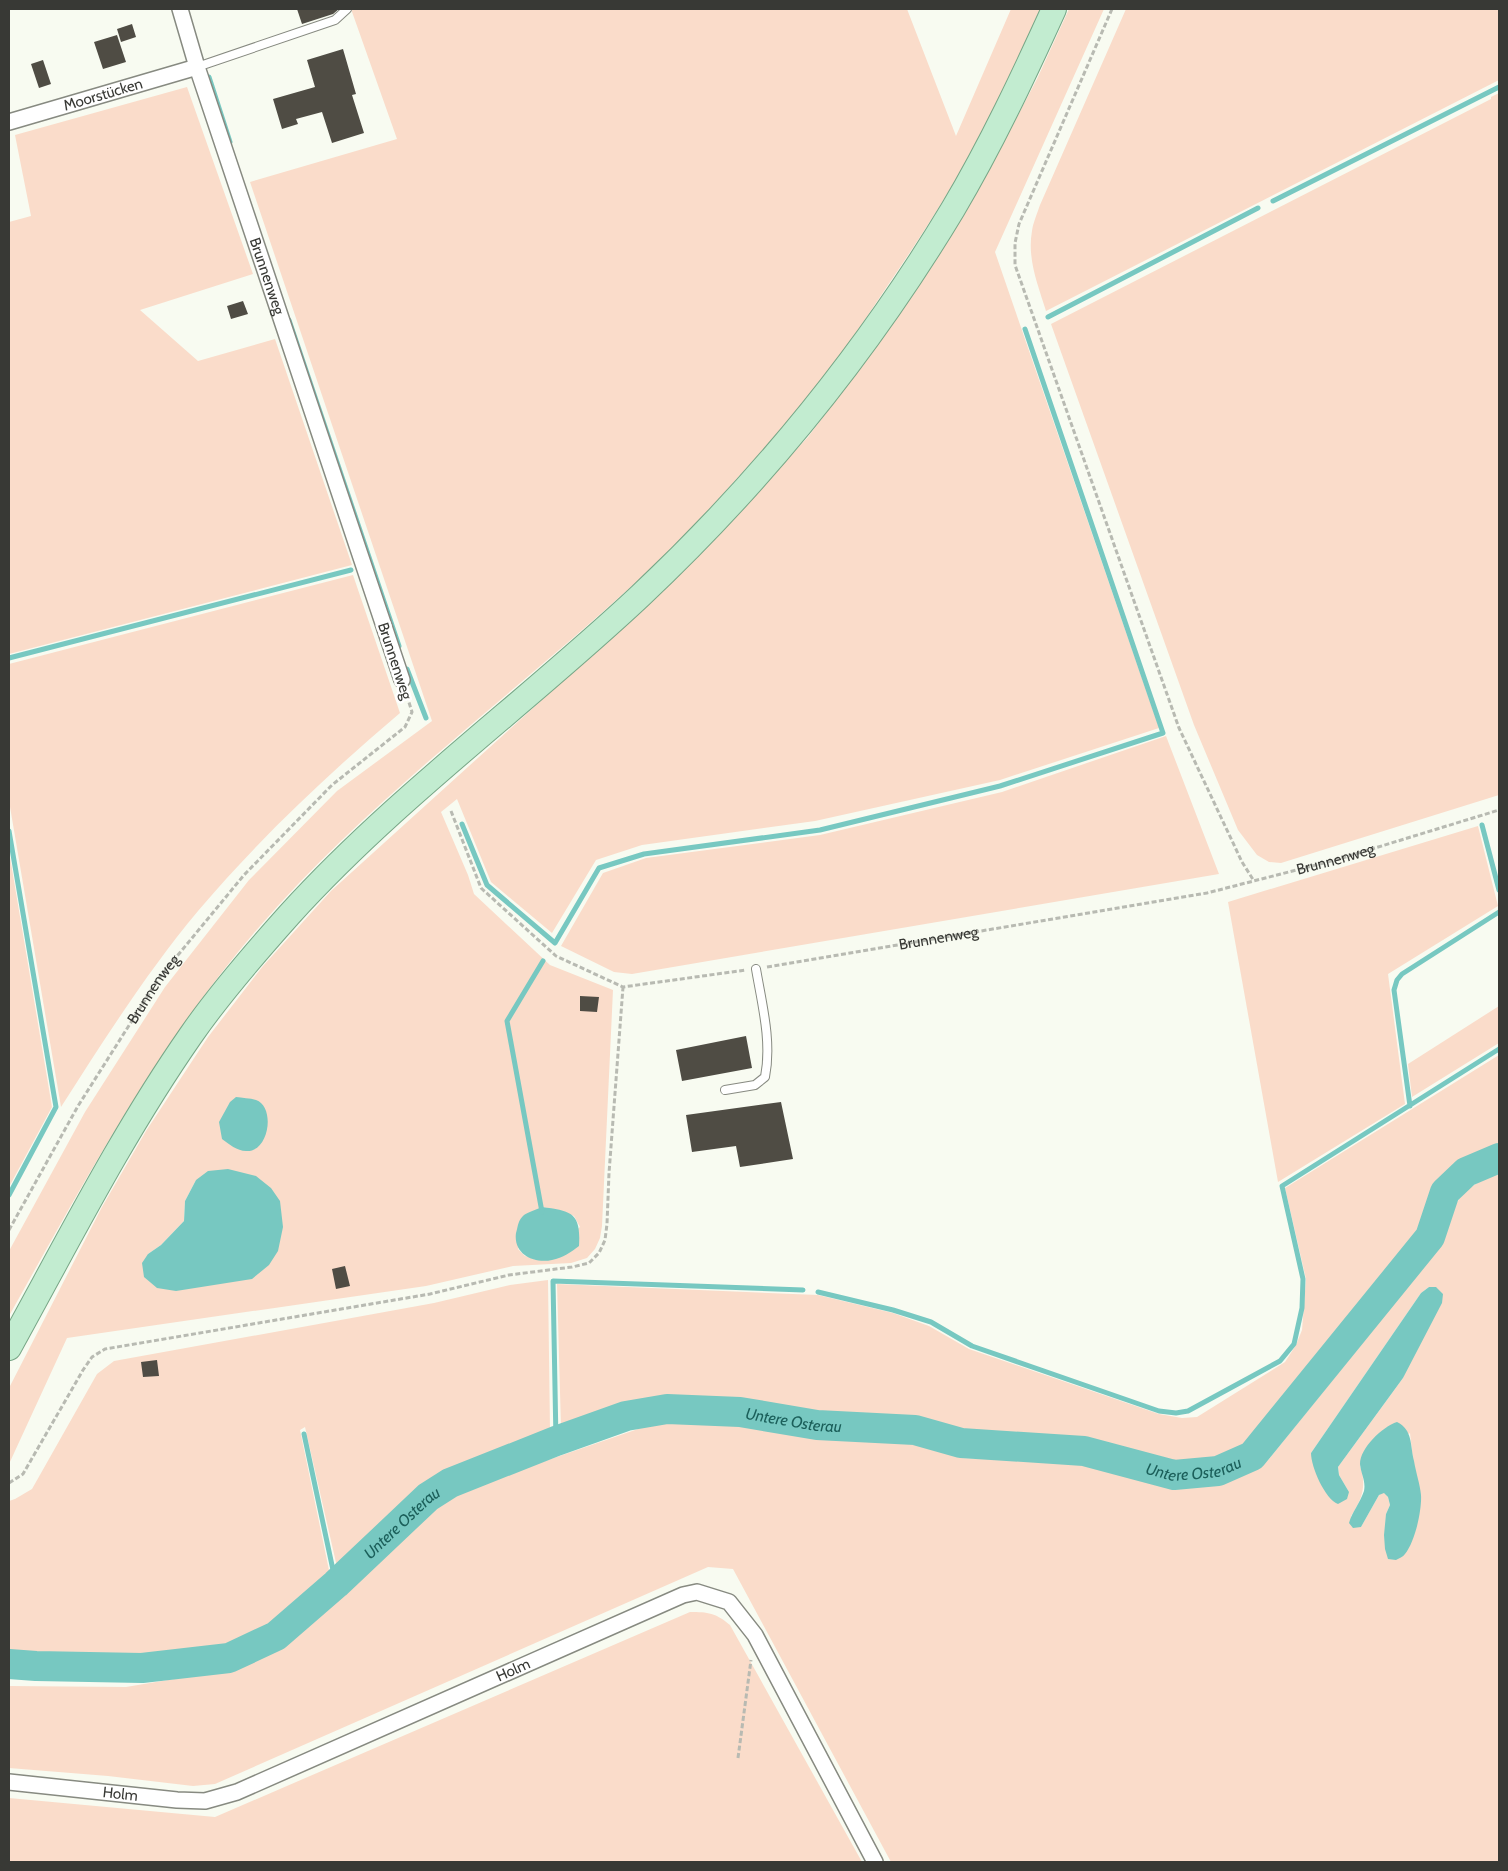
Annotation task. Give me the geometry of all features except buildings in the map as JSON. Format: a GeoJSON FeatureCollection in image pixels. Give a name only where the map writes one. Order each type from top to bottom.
{"type":"FeatureCollection","features":[{"type":"Feature","properties":{"kind":"main road"},"geometry":{"type":"LineString","coordinates":[[9,1348],[131,1130],[191,1035],[239,972],[292,912],[358,845],[578,653],[674,563],[749,485],[826,394],[911,276],[954,207],[988,146],[1030,63],[1054,9]]}},
{"type":"Feature","properties":{"kind":"street","name":"Brunnenweg"},"geometry":{"type":"LineString","coordinates":[[180,9],[197,67],[402,680]]}},
{"type":"Feature","properties":{"kind":"street","name":"Moorstücken"},"geometry":{"type":"LineString","coordinates":[[9,122],[197,67]]}},
{"type":"Feature","properties":{"kind":"street","name":"Holm"},"geometry":{"type":"LineString","coordinates":[[9,1782],[177,1800],[205,1801],[237,1792],[683,1595],[697,1592],[729,1602],[755,1635],[875,1862]]}},
{"type":"Feature","properties":{"kind":"lane"},"geometry":{"type":"LineString","coordinates":[[197,67],[334,20],[347,9]]}},
{"type":"Feature","properties":{"kind":"lane"},"geometry":{"type":"LineString","coordinates":[[725,1090],[755,1085],[765,1078],[768,1063],[766,1029],[756,969]]}},
{"type":"Feature","properties":{"kind":"path"},"geometry":{"type":"LineString","coordinates":[[1112,9],[1019,224],[1015,243],[1015,265],[1178,728],[1242,862],[1254,881]]}},
{"type":"Feature","properties":{"kind":"path","name":"Brunnenweg"},"geometry":{"type":"LineString","coordinates":[[9,1230],[78,1106],[159,978],[244,875],[332,786],[405,726],[412,712],[402,680]]}},
{"type":"Feature","properties":{"kind":"path","name":"Brunnenweg"},"geometry":{"type":"LineString","coordinates":[[623,987],[756,969],[1206,893],[1340,859],[1499,810]]}},
{"type":"Feature","properties":{"kind":"path"},"geometry":{"type":"LineString","coordinates":[[9,1484],[23,1474],[92,1357],[105,1349],[430,1294],[509,1275],[572,1267],[589,1263],[599,1253],[605,1240],[606,1232],[623,987],[556,956],[481,888],[451,811]]}},
{"type":"Feature","properties":{"kind":"path"},"geometry":{"type":"LineString","coordinates":[[738,1758],[755,1635]]}},
{"type":"Feature","properties":{"kind":"shaded area"},"geometry":{"type":"Polygon","coordinates":[[[351,9],[907,9],[956,136],[1011,9],[1041,9],[975,146],[955,181],[878,300],[817,386],[772,440],[662,558],[587,626],[394,792],[303,879],[260,926],[188,1017],[156,1065],[94,1165],[9,1316],[9,1251],[85,1112],[165,987],[249,880],[337,791],[432,721],[250,182],[397,139],[351,9]]]}},
{"type":"Feature","properties":{"kind":"shaded area"},"geometry":{"type":"Polygon","coordinates":[[[1069,9],[1104,9],[995,252],[1159,728],[1000,780],[815,821],[642,845],[596,860],[552,933],[491,882],[457,799],[441,812],[468,875],[474,894],[550,965],[613,990],[602,1226],[600,1238],[595,1249],[587,1258],[571,1263],[513,1266],[426,1286],[67,1338],[9,1464],[9,1388],[102,1207],[146,1131],[208,1037],[263,966],[331,891],[670,584],[808,437],[879,342],[945,243],[988,172],[1037,79],[1069,9]],[[196,1180],[185,1201],[184,1221],[161,1245],[148,1254],[176,1291],[196,1180]],[[541,1207],[518,1249],[525,1256],[537,1260],[580,1227],[574,1216],[559,1210],[541,1207]]]}},
{"type":"Feature","properties":{"kind":"shaded area"},"geometry":{"type":"Polygon","coordinates":[[[1126,9],[1499,9],[1499,80],[1046,311],[1032,262],[1031,241],[1033,225],[1126,9]]]}},
{"type":"Feature","properties":{"kind":"shaded area"},"geometry":{"type":"Polygon","coordinates":[[[187,87],[253,274],[140,310],[198,361],[275,339],[352,565],[9,654],[9,222],[31,216],[15,135],[187,87]]]}},
{"type":"Feature","properties":{"kind":"shaded area"},"geometry":{"type":"Polygon","coordinates":[[[1499,93],[1499,795],[1281,863],[1269,862],[1257,855],[1238,830],[1194,725],[1051,324],[1491,99],[1491,97],[1499,93]]]}},
{"type":"Feature","properties":{"kind":"shaded area"},"geometry":{"type":"Polygon","coordinates":[[[353,575],[400,713],[295,808],[221,884],[179,934],[144,982],[61,1107],[9,801],[9,664],[353,575]]]}},
{"type":"Feature","properties":{"kind":"shaded area"},"geometry":{"type":"Polygon","coordinates":[[[1166,736],[1219,874],[632,974],[614,972],[561,946],[603,873],[646,858],[820,835],[1002,792],[1166,736]]]}},
{"type":"Feature","properties":{"kind":"shaded area"},"geometry":{"type":"Polygon","coordinates":[[[1478,826],[1498,906],[1388,974],[1405,1104],[1278,1182],[1228,902],[1478,826]]]}},
{"type":"Feature","properties":{"kind":"shaded area"},"geometry":{"type":"Polygon","coordinates":[[[9,851],[52,1107],[9,1187],[9,851]]]}},
{"type":"Feature","properties":{"kind":"shaded area"},"geometry":{"type":"Polygon","coordinates":[[[1499,1006],[1499,1043],[1412,1097],[1408,1064],[1499,1006]]]}},
{"type":"Feature","properties":{"kind":"shaded area"},"geometry":{"type":"Polygon","coordinates":[[[1499,1055],[1499,1152],[1453,1173],[1428,1238],[1247,1456],[1179,1471],[1103,1445],[1040,1434],[964,1432],[917,1420],[888,1416],[817,1416],[740,1401],[668,1396],[561,1428],[557,1284],[818,1295],[893,1313],[929,1326],[969,1349],[1159,1414],[1182,1418],[1197,1417],[1285,1362],[1296,1345],[1302,1330],[1306,1279],[1285,1188],[1499,1055]]]}},
{"type":"Feature","properties":{"kind":"shaded area"},"geometry":{"type":"Polygon","coordinates":[[[1499,1173],[1499,1862],[891,1862],[733,1569],[708,1567],[215,1784],[193,1786],[108,1776],[9,1768],[9,1686],[126,1687],[228,1670],[280,1645],[452,1493],[667,1419],[818,1437],[912,1441],[962,1458],[1089,1463],[1110,1467],[1178,1488],[1253,1471],[1269,1459],[1438,1249],[1447,1222],[1461,1197],[1474,1185],[1499,1173]],[[1429,1287],[1421,1293],[1311,1453],[1349,1492],[1339,1475],[1338,1467],[1403,1378],[1429,1287]],[[1410,1433],[1360,1466],[1363,1480],[1361,1498],[1351,1516],[1361,1527],[1379,1495],[1384,1492],[1388,1497],[1390,1505],[1386,1514],[1385,1549],[1413,1461],[1410,1433]]]}},
{"type":"Feature","properties":{"kind":"shaded area"},"geometry":{"type":"Polygon","coordinates":[[[548,1280],[550,1430],[449,1472],[337,1567],[305,1427],[300,1430],[330,1575],[273,1630],[227,1653],[121,1671],[9,1666],[9,1501],[32,1489],[97,1374],[114,1361],[434,1303],[510,1285],[548,1280]]]}},
{"type":"Feature","properties":{"kind":"shaded area"},"geometry":{"type":"Polygon","coordinates":[[[690,1612],[711,1614],[730,1625],[862,1862],[9,1862],[9,1798],[215,1817],[690,1612]]]}},
{"type":"Feature","properties":{"kind":"water"},"geometry":{"type":"Polygon","coordinates":[[[236,1097],[256,1100],[262,1104],[266,1111],[268,1120],[265,1138],[254,1150],[239,1150],[222,1139],[219,1122],[230,1102],[236,1097]]]}},
{"type":"Feature","properties":{"kind":"water"},"geometry":{"type":"Polygon","coordinates":[[[228,1169],[256,1176],[271,1188],[280,1201],[283,1227],[278,1251],[269,1265],[252,1279],[176,1291],[157,1288],[144,1277],[142,1263],[148,1254],[161,1245],[184,1221],[185,1201],[196,1180],[208,1171],[228,1169]]]}},
{"type":"Feature","properties":{"kind":"water"},"geometry":{"type":"Polygon","coordinates":[[[542,1207],[567,1212],[576,1220],[579,1235],[579,1246],[570,1253],[545,1261],[526,1256],[521,1252],[516,1240],[519,1221],[522,1217],[542,1207]]]}},
{"type":"Feature","properties":{"kind":"water"},"geometry":{"type":"Polygon","coordinates":[[[1429,1287],[1436,1287],[1443,1294],[1442,1303],[1403,1378],[1338,1467],[1339,1475],[1349,1492],[1347,1499],[1338,1504],[1328,1496],[1320,1482],[1313,1466],[1311,1453],[1421,1293],[1429,1287]]]}},
{"type":"Feature","properties":{"kind":"water"},"geometry":{"type":"Polygon","coordinates":[[[1397,1422],[1406,1429],[1410,1438],[1421,1501],[1412,1542],[1404,1555],[1396,1560],[1388,1559],[1385,1549],[1386,1514],[1390,1505],[1388,1497],[1384,1493],[1379,1495],[1361,1527],[1353,1528],[1349,1523],[1364,1491],[1360,1464],[1364,1451],[1379,1433],[1397,1422]]]}},
{"type":"Feature","properties":{"kind":"waterway"},"geometry":{"type":"LineString","coordinates":[[209,77],[230,142]]}},
{"type":"Feature","properties":{"kind":"waterway"},"geometry":{"type":"LineString","coordinates":[[1273,201],[1499,87]]}},
{"type":"Feature","properties":{"kind":"waterway"},"geometry":{"type":"LineString","coordinates":[[1048,317],[1258,208]]}},
{"type":"Feature","properties":{"kind":"waterway"},"geometry":{"type":"LineString","coordinates":[[289,320],[399,646]]}},
{"type":"Feature","properties":{"kind":"waterway"},"geometry":{"type":"LineString","coordinates":[[462,824],[487,885],[555,943],[599,868],[644,854],[820,830],[1000,786],[1163,733],[1025,329]]}},
{"type":"Feature","properties":{"kind":"waterway"},"geometry":{"type":"LineString","coordinates":[[9,658],[351,570]]}},
{"type":"Feature","properties":{"kind":"waterway"},"geometry":{"type":"LineString","coordinates":[[407,669],[426,718]]}},
{"type":"Feature","properties":{"kind":"waterway"},"geometry":{"type":"LineString","coordinates":[[1482,825],[1499,890]]}},
{"type":"Feature","properties":{"kind":"waterway"},"geometry":{"type":"LineString","coordinates":[[9,831],[56,1107],[9,1195]]}},
{"type":"Feature","properties":{"kind":"waterway"},"geometry":{"type":"LineString","coordinates":[[1410,1106],[1394,990],[1397,980],[1402,974],[1499,912]]}},
{"type":"Feature","properties":{"kind":"waterway"},"geometry":{"type":"LineString","coordinates":[[542,1212],[507,1021],[543,961]]}},
{"type":"Feature","properties":{"kind":"waterway"},"geometry":{"type":"LineString","coordinates":[[818,1292],[893,1310],[931,1322],[972,1346],[1159,1411],[1176,1413],[1188,1411],[1280,1361],[1294,1344],[1302,1308],[1303,1279],[1282,1186],[1499,1049]]}},
{"type":"Feature","properties":{"kind":"waterway","name":"Untere Osterau"},"geometry":{"type":"LineString","coordinates":[[9,1664],[142,1668],[229,1658],[276,1636],[336,1584],[428,1497],[450,1483],[556,1441],[626,1416],[667,1409],[740,1412],[817,1425],[915,1430],[961,1443],[1084,1451],[1174,1475],[1218,1471],[1252,1456],[1430,1237],[1445,1192],[1466,1172],[1499,1158]]}},
{"type":"Feature","properties":{"kind":"waterway"},"geometry":{"type":"LineString","coordinates":[[556,1441],[553,1281],[803,1290]]}},
{"type":"Feature","properties":{"kind":"waterway"},"geometry":{"type":"LineString","coordinates":[[304,1434],[336,1584]]}}]}
